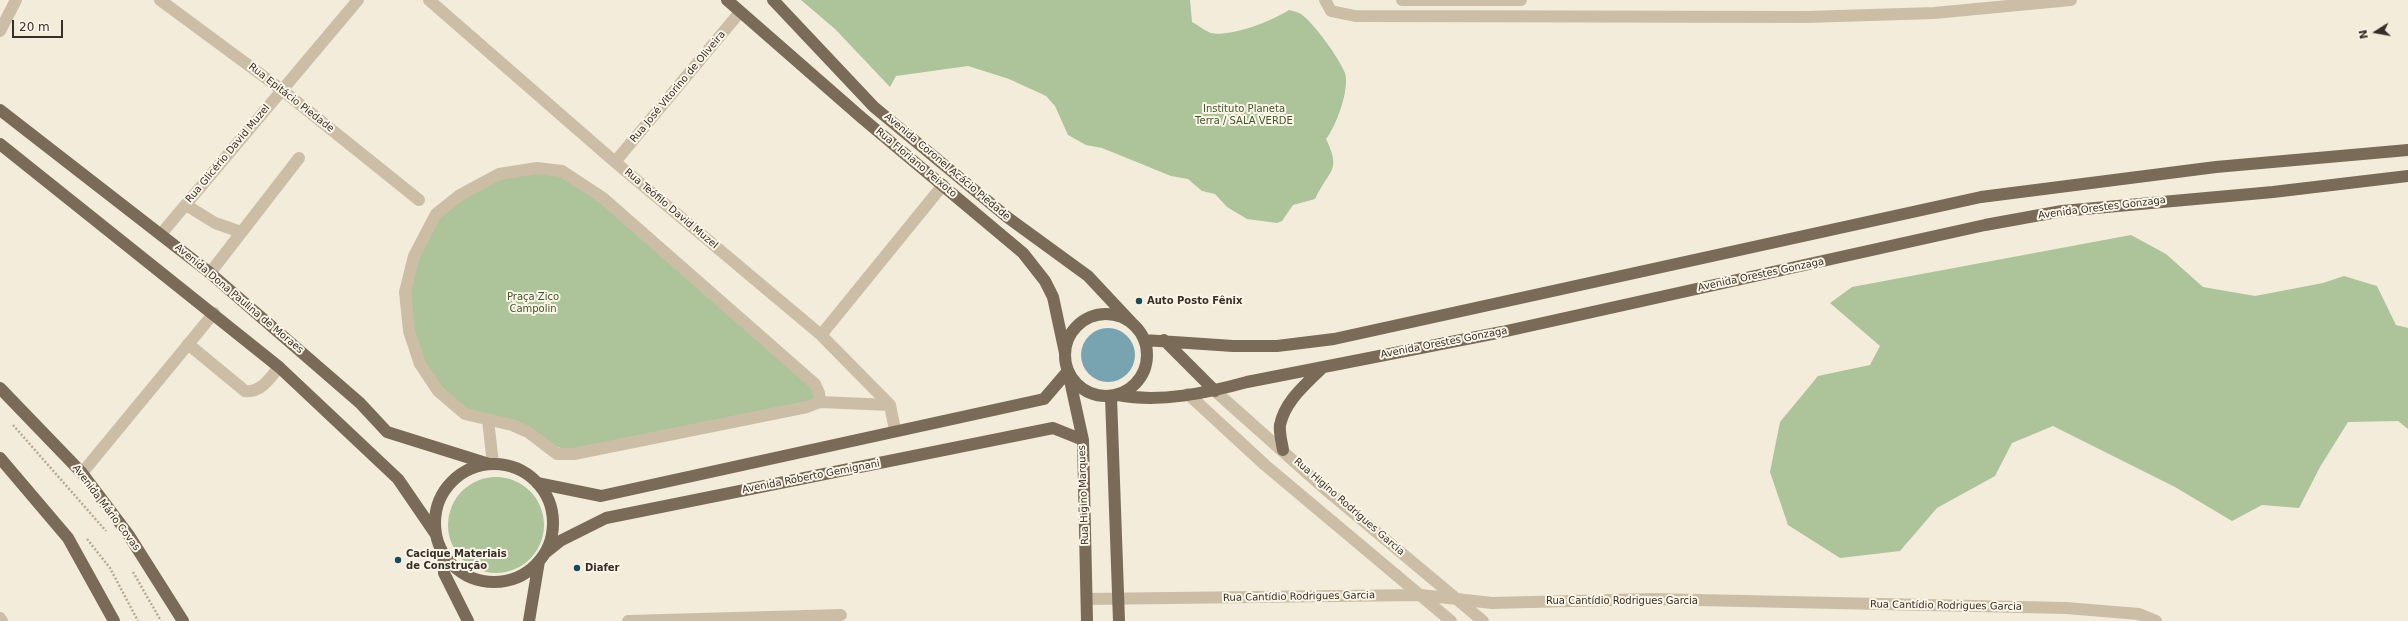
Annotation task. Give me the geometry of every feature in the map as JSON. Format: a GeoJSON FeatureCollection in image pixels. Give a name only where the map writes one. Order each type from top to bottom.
{"type":"FeatureCollection","features":[{"type":"Feature","properties":{"kind":"main road","name":"Rua Floriano Peixoto"},"geometry":{"type":"LineString","coordinates":[[726,0],[813,76],[1003,235],[1037,270],[1053,297],[1065,353]]}},
{"type":"Feature","properties":{"kind":"main road","name":"Avenida Coronel Acácio Piedade"},"geometry":{"type":"LineString","coordinates":[[772,0],[874,106],[1007,217],[1088,276],[1132,323]]}},
{"type":"Feature","properties":{"kind":"main road","name":"Avenida Dona Paulina de Moraes"},"geometry":{"type":"LineString","coordinates":[[0,110],[210,273],[360,403],[387,432],[491,464]]}},
{"type":"Feature","properties":{"kind":"main road"},"geometry":{"type":"LineString","coordinates":[[0,144],[214,313],[279,367],[398,479],[435,533],[443,554],[444,573],[468,621]]}},
{"type":"Feature","properties":{"kind":"main road"},"geometry":{"type":"LineString","coordinates":[[1144,340],[1164,340],[1233,346],[1277,346],[1334,339],[1981,197],[2216,167],[2408,150]]}},
{"type":"Feature","properties":{"kind":"main road","name":"Avenida Orestes Gonzaga"},"geometry":{"type":"LineString","coordinates":[[1115,396],[1146,398],[1215,391],[1502,332],[1985,225],[2062,211],[2273,192],[2408,176]]}},
{"type":"Feature","properties":{"kind":"main road"},"geometry":{"type":"LineString","coordinates":[[1108,314],[1121,316],[1132,323],[1144,340],[1147,349],[1146,369],[1135,385],[1115,396],[1100,396],[1081,388],[1068,371],[1065,353],[1071,334],[1084,320],[1096,315],[1108,314]]}},
{"type":"Feature","properties":{"kind":"main road"},"geometry":{"type":"LineString","coordinates":[[1164,340],[1215,391]]}},
{"type":"Feature","properties":{"kind":"main road"},"geometry":{"type":"LineString","coordinates":[[1283,450],[1280,426],[1291,399],[1322,368]]}},
{"type":"Feature","properties":{"kind":"main road"},"geometry":{"type":"LineString","coordinates":[[537,483],[601,496],[895,430],[1044,399],[1068,371]]}},
{"type":"Feature","properties":{"kind":"main road","name":"Rua Higino Marques"},"geometry":{"type":"LineString","coordinates":[[1068,371],[1083,440],[1087,621]]}},
{"type":"Feature","properties":{"kind":"main road","name":"Avenida Mário Covas"},"geometry":{"type":"LineString","coordinates":[[0,388],[82,473],[128,534],[183,621]]}},
{"type":"Feature","properties":{"kind":"main road"},"geometry":{"type":"LineString","coordinates":[[1115,396],[1119,621]]}},
{"type":"Feature","properties":{"kind":"main road","name":"Avenida Roberto Gemignani"},"geometry":{"type":"LineString","coordinates":[[542,557],[560,541],[606,518],[1054,428],[1083,440]]}},
{"type":"Feature","properties":{"kind":"main road"},"geometry":{"type":"LineString","coordinates":[[0,458],[68,538],[114,621]]}},
{"type":"Feature","properties":{"kind":"main road"},"geometry":{"type":"LineString","coordinates":[[435,533],[435,516],[439,501],[447,487],[463,473],[491,464],[509,466],[519,470],[537,483],[547,499],[553,517],[552,536],[542,557],[529,621]]}},
{"type":"Feature","properties":{"kind":"main road"},"geometry":{"type":"LineString","coordinates":[[443,554],[455,568],[471,578],[489,582],[508,581],[520,576],[542,557]]}},
{"type":"Feature","properties":{"kind":"street"},"geometry":{"type":"LineString","coordinates":[[0,31],[16,0]]}},
{"type":"Feature","properties":{"kind":"street","name":"Rua Epitácio Piedade"},"geometry":{"type":"LineString","coordinates":[[160,0],[282,90],[419,200]]}},
{"type":"Feature","properties":{"kind":"street","name":"Rua Glicério David Muzel"},"geometry":{"type":"LineString","coordinates":[[161,234],[358,0]]}},
{"type":"Feature","properties":{"kind":"street","name":"Rua Teófilo David Muzel"},"geometry":{"type":"LineString","coordinates":[[429,0],[615,162],[821,335],[890,405]]}},
{"type":"Feature","properties":{"kind":"street"},"geometry":{"type":"LineString","coordinates":[[1325,0],[1331,11],[1355,16],[1649,18],[1806,17],[1934,13],[2070,0]]}},
{"type":"Feature","properties":{"kind":"street"},"geometry":{"type":"LineString","coordinates":[[1402,0],[1521,0]]}},
{"type":"Feature","properties":{"kind":"street","name":"Rua José Vitorino de Oliveira"},"geometry":{"type":"LineString","coordinates":[[615,162],[740,12]]}},
{"type":"Feature","properties":{"kind":"street"},"geometry":{"type":"LineString","coordinates":[[210,273],[299,158]]}},
{"type":"Feature","properties":{"kind":"street"},"geometry":{"type":"LineString","coordinates":[[820,402],[819,393],[815,384],[603,198],[562,170],[537,168],[499,174],[460,195],[436,214],[414,256],[405,292],[409,331],[420,364],[438,391],[465,414],[512,425],[528,432],[557,454],[574,454],[807,407],[820,402],[890,405],[895,430]]}},
{"type":"Feature","properties":{"kind":"street"},"geometry":{"type":"LineString","coordinates":[[821,335],[943,185]]}},
{"type":"Feature","properties":{"kind":"street"},"geometry":{"type":"LineString","coordinates":[[186,205],[215,223],[241,232]]}},
{"type":"Feature","properties":{"kind":"street"},"geometry":{"type":"LineString","coordinates":[[82,473],[214,313]]}},
{"type":"Feature","properties":{"kind":"street"},"geometry":{"type":"LineString","coordinates":[[188,344],[245,391],[253,392],[261,388],[279,367]]}},
{"type":"Feature","properties":{"kind":"street","name":"Rua Higino Rodrigues Garcia"},"geometry":{"type":"LineString","coordinates":[[1215,391],[1331,494],[1458,598],[1483,621]]}},
{"type":"Feature","properties":{"kind":"street","name":"Rua Higino Rodrigues Garcia"},"geometry":{"type":"LineString","coordinates":[[1188,394],[1265,465],[1451,621]]}},
{"type":"Feature","properties":{"kind":"street"},"geometry":{"type":"LineString","coordinates":[[488,420],[491,464]]}},
{"type":"Feature","properties":{"kind":"street","name":"Rua Cantídio Rodrigues Garcia"},"geometry":{"type":"LineString","coordinates":[[1087,599],[1421,595],[1492,603],[1651,600],[2066,608],[2139,614],[2156,621]]}},
{"type":"Feature","properties":{"kind":"street"},"geometry":{"type":"LineString","coordinates":[[628,621],[841,615]]}},
{"type":"Feature","properties":{"kind":"street"},"geometry":{"type":"LineString","coordinates":[[529,621],[538,621]]}},
{"type":"Feature","properties":{"kind":"path"},"geometry":{"type":"LineString","coordinates":[[10,421],[108,534]]}},
{"type":"Feature","properties":{"kind":"path"},"geometry":{"type":"LineString","coordinates":[[130,566],[161,621]]}},
{"type":"Feature","properties":{"kind":"green space","name":"Instituto Planeta Terra / SALA VERDE"},"geometry":{"type":"Polygon","coordinates":[[[801,0],[1190,0],[1192,22],[1211,33],[1220,34],[1252,27],[1273,19],[1289,10],[1297,12],[1313,25],[1326,41],[1345,73],[1346,88],[1344,98],[1338,117],[1326,139],[1333,158],[1332,170],[1315,199],[1293,205],[1282,221],[1277,223],[1247,219],[1227,207],[1215,194],[1202,191],[1188,179],[1171,176],[1102,148],[1086,145],[1068,135],[1055,106],[1046,96],[1009,79],[968,66],[896,76],[890,87],[835,29],[801,0]]]}},
{"type":"Feature","properties":{"kind":"green space","name":"Praça Zico Campolin"},"geometry":{"type":"Polygon","coordinates":[[[562,172],[590,189],[814,385],[818,401],[574,453],[466,413],[421,364],[407,292],[432,223],[461,196],[499,176],[562,172]]]}},
{"type":"Feature","properties":{"kind":"green space"},"geometry":{"type":"Polygon","coordinates":[[[2131,235],[2166,254],[2203,287],[2255,296],[2323,283],[2344,276],[2377,286],[2396,325],[2408,328],[2408,429],[2398,421],[2348,422],[2320,467],[2299,508],[2262,505],[2232,521],[2175,487],[2053,426],[2012,443],[1995,476],[1937,508],[1900,551],[1840,558],[1788,525],[1770,472],[1780,422],[1818,376],[1870,365],[1880,346],[1830,303],[1852,287],[2131,235]]]}},
{"type":"Feature","properties":{"kind":"green space"},"geometry":{"type":"Polygon","coordinates":[[[496,477],[514,481],[523,485],[530,491],[536,498],[540,507],[544,525],[540,543],[536,552],[530,559],[523,565],[514,569],[496,573],[478,569],[469,565],[462,559],[456,552],[452,543],[448,525],[452,507],[456,498],[462,491],[469,485],[478,481],[496,477]]]}},
{"type":"Feature","properties":{"kind":"water"},"geometry":{"type":"Polygon","coordinates":[[[1108,328],[1118,330],[1127,336],[1133,345],[1135,355],[1133,365],[1127,374],[1118,380],[1108,382],[1098,380],[1089,374],[1083,365],[1081,355],[1083,345],[1089,336],[1098,330],[1108,328]]]}},
{"type":"Feature","properties":{"kind":"place","name":"Auto Posto Fênix"},"geometry":{"type":"Point","coordinates":[1139,301]}},
{"type":"Feature","properties":{"kind":"place","name":"Cacique Materiais de Construção"},"geometry":{"type":"Point","coordinates":[398,560]}},
{"type":"Feature","properties":{"kind":"place","name":"Diafer"},"geometry":{"type":"Point","coordinates":[577,568]}}]}
